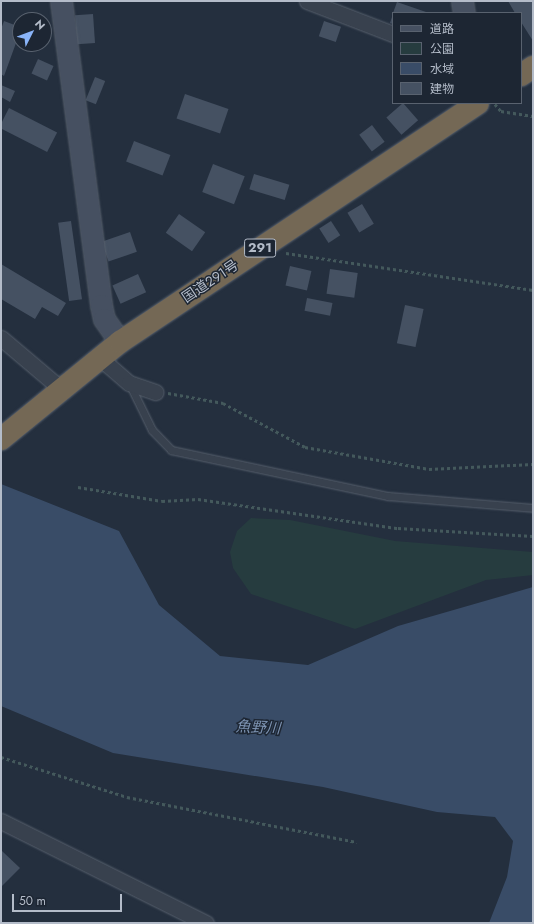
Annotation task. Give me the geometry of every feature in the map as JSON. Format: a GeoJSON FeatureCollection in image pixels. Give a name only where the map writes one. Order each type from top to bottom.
{"type":"FeatureCollection","features":[{"type":"Feature","properties":{"kind":"highway"},"geometry":{"type":"LineString","coordinates":[[522,74],[533,67]]}},
{"type":"Feature","properties":{"kind":"highway","name":"国道291号"},"geometry":{"type":"LineString","coordinates":[[54,394],[120,342],[476,104]]}},
{"type":"Feature","properties":{"kind":"highway","name":"291"},"geometry":{"type":"LineString","coordinates":[[1,439],[54,394]]}},
{"type":"Feature","properties":{"kind":"street"},"geometry":{"type":"LineString","coordinates":[[61,1],[101,305],[104,319],[120,342]]}},
{"type":"Feature","properties":{"kind":"street"},"geometry":{"type":"LineString","coordinates":[[307,1],[392,34]]}},
{"type":"Feature","properties":{"kind":"street"},"geometry":{"type":"LineString","coordinates":[[462,1],[464,12]]}},
{"type":"Feature","properties":{"kind":"street"},"geometry":{"type":"LineString","coordinates":[[2,342],[54,394]]}},
{"type":"Feature","properties":{"kind":"street"},"geometry":{"type":"LineString","coordinates":[[100,358],[129,383],[155,392]]}},
{"type":"Feature","properties":{"kind":"street"},"geometry":{"type":"LineString","coordinates":[[1,821],[206,923]]}},
{"type":"Feature","properties":{"kind":"lane"},"geometry":{"type":"LineString","coordinates":[[129,383],[152,430],[171,450],[388,496],[533,508]]}},
{"type":"Feature","properties":{"kind":"path"},"geometry":{"type":"LineString","coordinates":[[495,104],[501,111],[533,116]]}},
{"type":"Feature","properties":{"kind":"path"},"geometry":{"type":"LineString","coordinates":[[270,241],[281,252],[533,290]]}},
{"type":"Feature","properties":{"kind":"path"},"geometry":{"type":"LineString","coordinates":[[155,392],[223,403],[305,447],[429,469],[533,464]]}},
{"type":"Feature","properties":{"kind":"path"},"geometry":{"type":"LineString","coordinates":[[78,487],[162,501],[198,499],[398,528],[533,536]]}},
{"type":"Feature","properties":{"kind":"path"},"geometry":{"type":"LineString","coordinates":[[1,757],[127,797],[357,842]]}},
{"type":"Feature","properties":{"kind":"green space"},"geometry":{"type":"Polygon","coordinates":[[[251,518],[290,520],[395,541],[533,552],[533,575],[486,580],[355,629],[251,594],[233,568],[230,552],[237,531],[251,518]]]}},
{"type":"Feature","properties":{"kind":"water","name":"魚野川"},"geometry":{"type":"Polygon","coordinates":[[[1,484],[119,531],[159,605],[220,656],[308,665],[398,626],[533,587],[533,923],[489,923],[507,877],[513,841],[495,817],[437,812],[323,787],[113,753],[1,706],[1,484]]]}},
{"type":"Feature","properties":{"kind":"building"},"geometry":{"type":"Polygon","coordinates":[[[508,1],[533,1],[533,41],[522,24],[522,12],[514,12],[508,1]]]}},
{"type":"Feature","properties":{"kind":"building"},"geometry":{"type":"Polygon","coordinates":[[[397,2],[426,12],[393,12],[397,2]]]}},
{"type":"Feature","properties":{"kind":"building"},"geometry":{"type":"Polygon","coordinates":[[[93,14],[95,43],[77,44],[75,15],[93,14]]]}},
{"type":"Feature","properties":{"kind":"building"},"geometry":{"type":"Polygon","coordinates":[[[4,21],[12,24],[13,52],[4,76],[1,74],[1,29],[4,21]]]}},
{"type":"Feature","properties":{"kind":"building"},"geometry":{"type":"Polygon","coordinates":[[[324,21],[341,27],[336,42],[319,36],[324,21]]]}},
{"type":"Feature","properties":{"kind":"building"},"geometry":{"type":"Polygon","coordinates":[[[38,59],[54,66],[47,81],[31,74],[38,59]]]}},
{"type":"Feature","properties":{"kind":"building"},"geometry":{"type":"Polygon","coordinates":[[[95,77],[105,81],[96,104],[86,100],[95,77]]]}},
{"type":"Feature","properties":{"kind":"building"},"geometry":{"type":"Polygon","coordinates":[[[1,85],[15,91],[10,102],[1,97],[1,85]]]}},
{"type":"Feature","properties":{"kind":"building"},"geometry":{"type":"Polygon","coordinates":[[[185,94],[228,109],[220,134],[177,119],[185,94]]]}},
{"type":"Feature","properties":{"kind":"building"},"geometry":{"type":"Polygon","coordinates":[[[402,104],[404,104],[418,120],[401,135],[386,117],[402,104]]]}},
{"type":"Feature","properties":{"kind":"building"},"geometry":{"type":"Polygon","coordinates":[[[9,108],[57,133],[47,152],[1,129],[1,124],[9,108]]]}},
{"type":"Feature","properties":{"kind":"building"},"geometry":{"type":"Polygon","coordinates":[[[372,125],[385,142],[372,151],[359,135],[372,125]]]}},
{"type":"Feature","properties":{"kind":"building"},"geometry":{"type":"Polygon","coordinates":[[[134,141],[170,155],[163,176],[126,162],[134,141]]]}},
{"type":"Feature","properties":{"kind":"building"},"geometry":{"type":"Polygon","coordinates":[[[213,164],[245,176],[234,204],[202,192],[213,164]]]}},
{"type":"Feature","properties":{"kind":"building"},"geometry":{"type":"Polygon","coordinates":[[[254,174],[289,185],[285,200],[249,189],[254,174]]]}},
{"type":"Feature","properties":{"kind":"building"},"geometry":{"type":"Polygon","coordinates":[[[362,204],[374,224],[359,232],[347,213],[362,204]]]}},
{"type":"Feature","properties":{"kind":"building"},"geometry":{"type":"Polygon","coordinates":[[[179,214],[205,232],[192,251],[166,233],[179,214]]]}},
{"type":"Feature","properties":{"kind":"building"},"geometry":{"type":"Polygon","coordinates":[[[71,221],[82,299],[69,301],[58,223],[71,221]]]}},
{"type":"Feature","properties":{"kind":"building"},"geometry":{"type":"Polygon","coordinates":[[[331,221],[340,235],[329,243],[319,229],[331,221]]]}},
{"type":"Feature","properties":{"kind":"building"},"geometry":{"type":"Polygon","coordinates":[[[130,232],[137,252],[108,262],[102,242],[130,232]]]}},
{"type":"Feature","properties":{"kind":"building"},"geometry":{"type":"Polygon","coordinates":[[[1,264],[66,303],[58,316],[42,307],[35,319],[1,299],[1,264]]]}},
{"type":"Feature","properties":{"kind":"building"},"geometry":{"type":"Polygon","coordinates":[[[290,266],[311,271],[307,290],[286,285],[290,266]]]}},
{"type":"Feature","properties":{"kind":"building"},"geometry":{"type":"Polygon","coordinates":[[[330,269],[358,273],[354,298],[327,294],[330,269]]]}},
{"type":"Feature","properties":{"kind":"building"},"geometry":{"type":"Polygon","coordinates":[[[138,274],[146,292],[121,304],[112,285],[138,274]]]}},
{"type":"Feature","properties":{"kind":"building"},"geometry":{"type":"Polygon","coordinates":[[[307,298],[333,303],[330,316],[305,311],[307,298]]]}},
{"type":"Feature","properties":{"kind":"building"},"geometry":{"type":"Polygon","coordinates":[[[405,305],[424,309],[415,347],[397,343],[405,305]]]}},
{"type":"Feature","properties":{"kind":"building"},"geometry":{"type":"Polygon","coordinates":[[[2,851],[20,868],[1,887],[1,852],[2,851]]]}}]}
